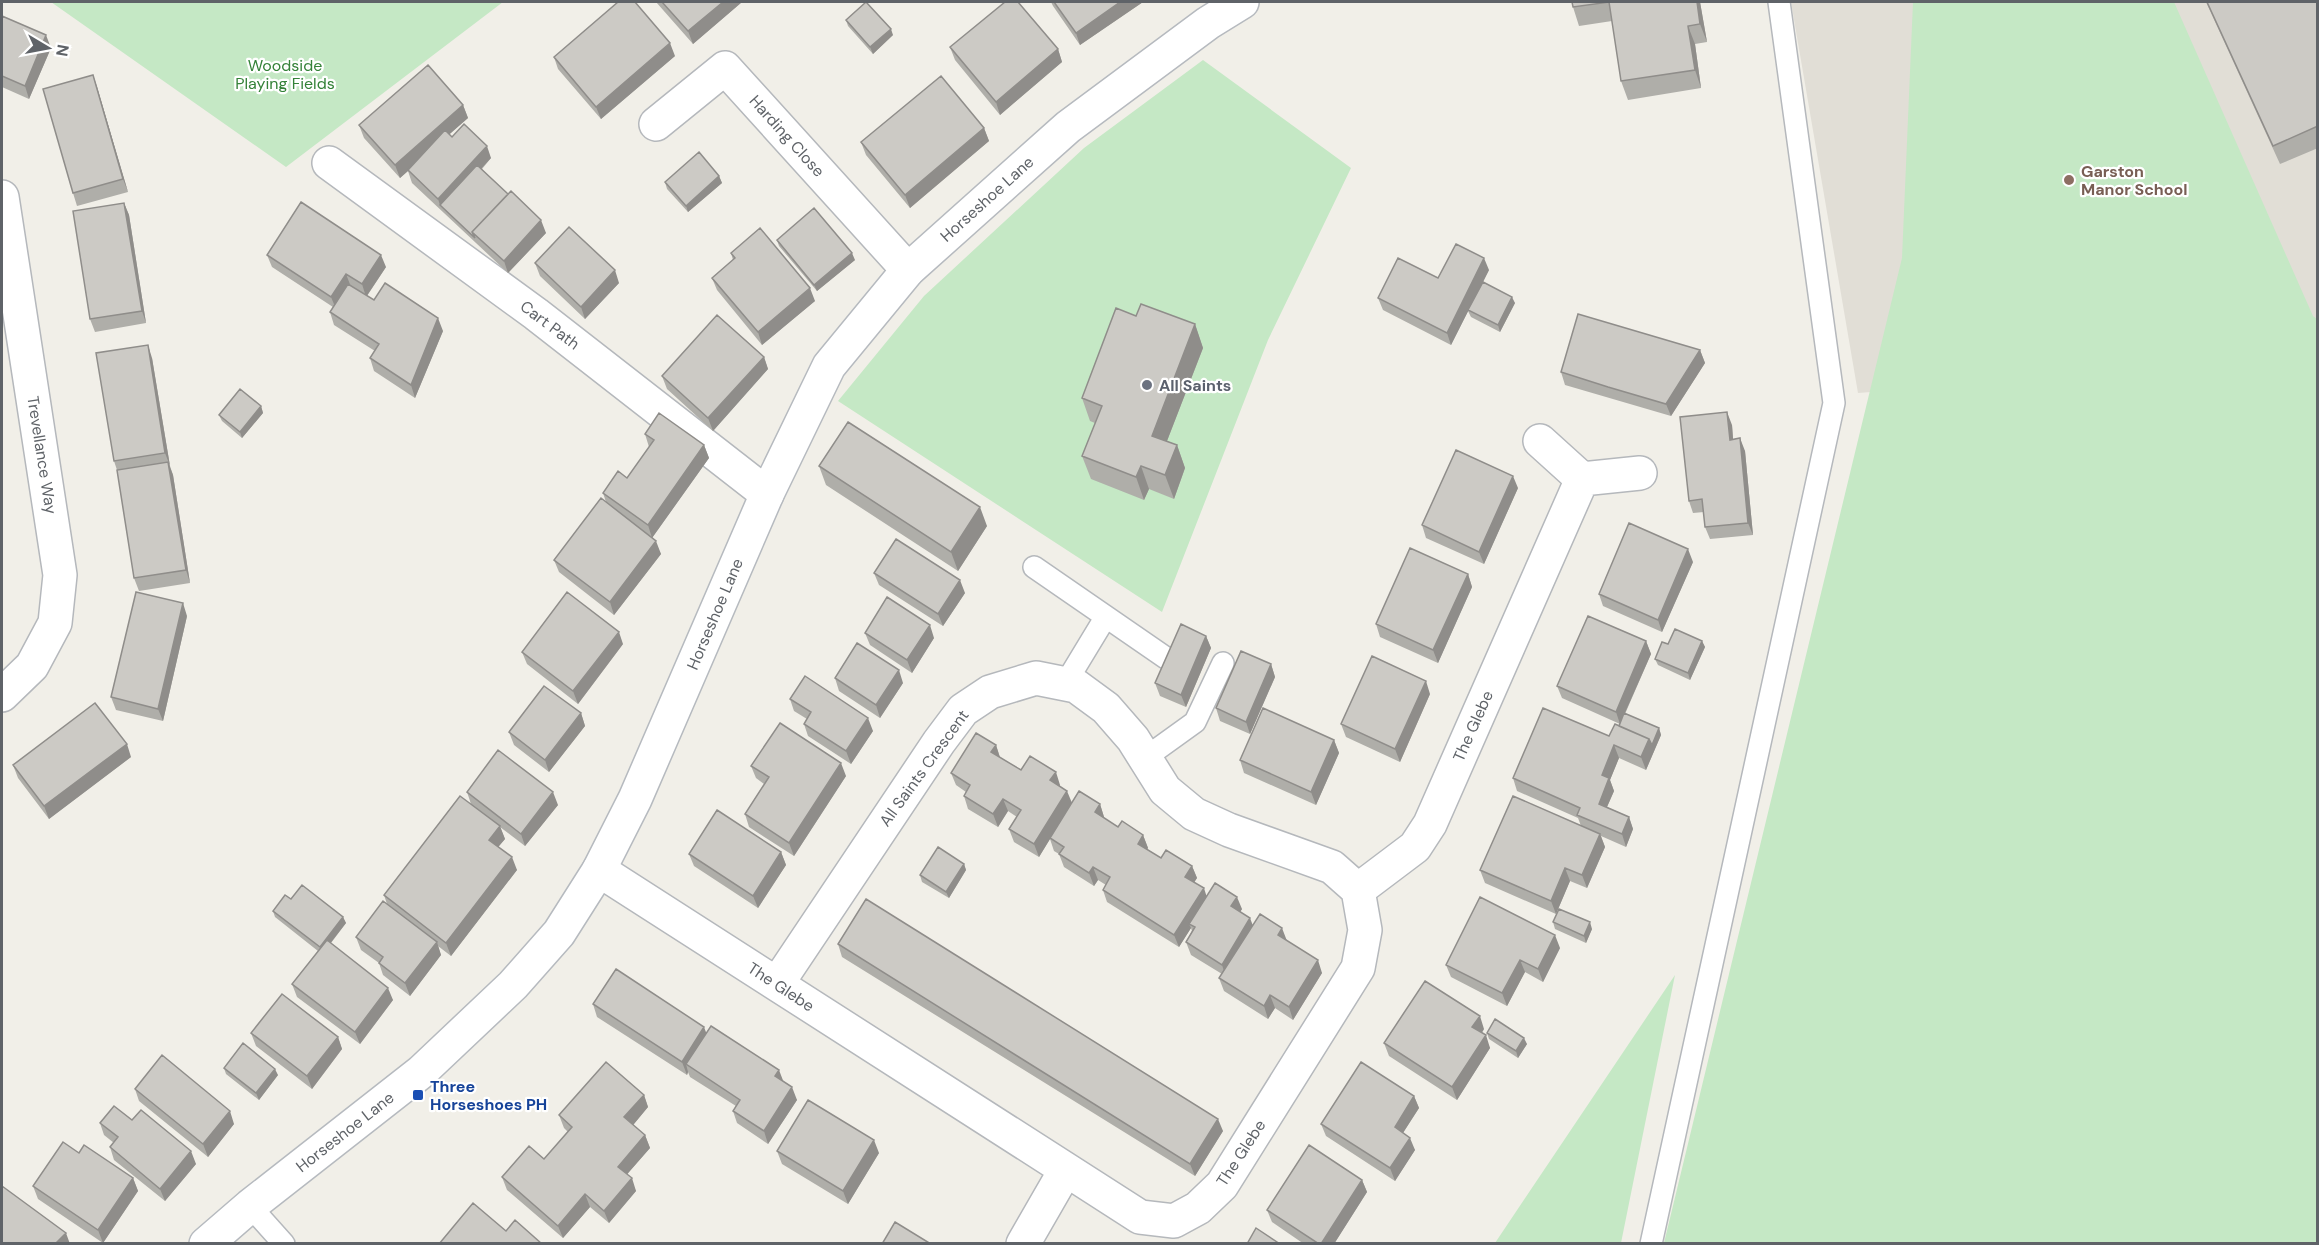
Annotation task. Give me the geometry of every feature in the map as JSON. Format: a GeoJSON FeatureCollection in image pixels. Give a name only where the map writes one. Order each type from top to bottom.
{"type":"FeatureCollection","features":[{"type":"Feature","properties":{"kind":"street","name":"Horseshoe Lane"},"geometry":{"type":"LineString","coordinates":[[206,1244],[250,1206],[421,1072],[504,993],[559,933],[599,870],[634,799],[767,494],[829,366],[908,270],[1068,127],[1237,3]]}},
{"type":"Feature","properties":{"kind":"street","name":"Harding Close"},"geometry":{"type":"LineString","coordinates":[[656,124],[725,68],[908,270]]}},
{"type":"Feature","properties":{"kind":"street","name":"Cart Path"},"geometry":{"type":"LineString","coordinates":[[329,163],[536,314],[767,494]]}},
{"type":"Feature","properties":{"kind":"street","name":"Trevellance Way"},"geometry":{"type":"LineString","coordinates":[[2,197],[60,575],[55,623],[32,666],[2,695]]}},
{"type":"Feature","properties":{"kind":"street"},"geometry":{"type":"LineString","coordinates":[[1540,441],[1582,479],[1640,473]]}},
{"type":"Feature","properties":{"kind":"street","name":"The Glebe"},"geometry":{"type":"LineString","coordinates":[[599,870],[1140,1217],[1174,1221],[1198,1208],[1222,1185],[1358,968],[1365,930],[1358,890],[1415,847],[1430,824],[1582,479]]}},
{"type":"Feature","properties":{"kind":"street","name":"All Saints Crescent"},"geometry":{"type":"LineString","coordinates":[[777,984],[939,742],[963,710],[990,692],[1036,678],[1076,686],[1106,708],[1133,740],[1165,790],[1194,814],[1229,830],[1332,867],[1358,890]]}},
{"type":"Feature","properties":{"kind":"street"},"geometry":{"type":"LineString","coordinates":[[1023,1244],[1065,1171]]}},
{"type":"Feature","properties":{"kind":"lane"},"geometry":{"type":"LineString","coordinates":[[1652,1244],[1834,403],[1779,2]]}},
{"type":"Feature","properties":{"kind":"lane"},"geometry":{"type":"LineString","coordinates":[[1034,567],[1166,658]]}},
{"type":"Feature","properties":{"kind":"lane"},"geometry":{"type":"LineString","coordinates":[[1065,684],[1106,618]]}},
{"type":"Feature","properties":{"kind":"lane"},"geometry":{"type":"LineString","coordinates":[[1145,758],[1195,722],[1222,663]]}},
{"type":"Feature","properties":{"kind":"lane"},"geometry":{"type":"LineString","coordinates":[[250,1206],[284,1244]]}},
{"type":"Feature","properties":{"kind":"shaded area","name":"Garston Manor School"},"geometry":{"type":"Polygon","coordinates":[[[1791,2],[2317,2],[2317,358],[1858,393],[1791,2]]]}},
{"type":"Feature","properties":{"kind":"green space","name":"Woodside Playing Fields"},"geometry":{"type":"Polygon","coordinates":[[[51,2],[503,2],[286,167],[51,2]]]}},
{"type":"Feature","properties":{"kind":"green space"},"geometry":{"type":"Polygon","coordinates":[[[1913,2],[2174,2],[2313,316],[2317,319],[2317,1243],[1664,1243],[1902,258],[1913,2]]]}},
{"type":"Feature","properties":{"kind":"green space"},"geometry":{"type":"Polygon","coordinates":[[[1203,60],[1351,168],[1268,340],[1162,612],[838,401],[924,296],[1084,148],[1203,60]]]}},
{"type":"Feature","properties":{"kind":"green space"},"geometry":{"type":"Polygon","coordinates":[[[1675,975],[1621,1243],[1495,1243],[1675,975]]]}},
{"type":"Feature","properties":{"kind":"building"},"geometry":{"type":"Polygon","coordinates":[[[618,2],[635,2],[670,43],[596,107],[554,57],[618,2]]]}},
{"type":"Feature","properties":{"kind":"building"},"geometry":{"type":"Polygon","coordinates":[[[662,2],[723,2],[688,31],[662,2]]]}},
{"type":"Feature","properties":{"kind":"building"},"geometry":{"type":"Polygon","coordinates":[[[866,2],[891,29],[870,47],[846,20],[866,2]]]}},
{"type":"Feature","properties":{"kind":"building"},"geometry":{"type":"Polygon","coordinates":[[[1005,2],[1018,2],[1058,49],[996,102],[950,47],[1005,2]]]}},
{"type":"Feature","properties":{"kind":"building"},"geometry":{"type":"Polygon","coordinates":[[[1054,2],[1120,2],[1076,33],[1054,2]]]}},
{"type":"Feature","properties":{"kind":"building"},"geometry":{"type":"Polygon","coordinates":[[[1572,2],[1609,2],[1573,7],[1572,2]]]}},
{"type":"Feature","properties":{"kind":"building"},"geometry":{"type":"Polygon","coordinates":[[[1609,2],[1697,2],[1700,24],[1688,26],[1695,70],[1621,81],[1609,2]]]}},
{"type":"Feature","properties":{"kind":"building"},"geometry":{"type":"Polygon","coordinates":[[[2207,2],[2318,2],[2318,126],[2273,146],[2207,2]]]}},
{"type":"Feature","properties":{"kind":"building"},"geometry":{"type":"Polygon","coordinates":[[[2,16],[46,35],[25,86],[2,76],[2,16]]]}},
{"type":"Feature","properties":{"kind":"building"},"geometry":{"type":"Polygon","coordinates":[[[428,65],[463,105],[395,165],[359,125],[428,65]]]}},
{"type":"Feature","properties":{"kind":"building"},"geometry":{"type":"Polygon","coordinates":[[[93,75],[123,179],[73,193],[43,89],[93,75]]]}},
{"type":"Feature","properties":{"kind":"building"},"geometry":{"type":"Polygon","coordinates":[[[941,76],[984,128],[905,195],[861,142],[941,76]]]}},
{"type":"Feature","properties":{"kind":"building"},"geometry":{"type":"Polygon","coordinates":[[[464,124],[487,146],[438,199],[408,170],[445,130],[452,137],[464,124]]]}},
{"type":"Feature","properties":{"kind":"building"},"geometry":{"type":"Polygon","coordinates":[[[699,152],[719,176],[686,206],[665,182],[699,152]]]}},
{"type":"Feature","properties":{"kind":"building"},"geometry":{"type":"Polygon","coordinates":[[[477,165],[508,194],[472,232],[475,238],[440,205],[477,165]]]}},
{"type":"Feature","properties":{"kind":"building"},"geometry":{"type":"Polygon","coordinates":[[[511,191],[541,220],[504,261],[472,232],[511,191]]]}},
{"type":"Feature","properties":{"kind":"building"},"geometry":{"type":"Polygon","coordinates":[[[301,202],[381,255],[362,284],[346,274],[331,297],[267,255],[301,202]]]}},
{"type":"Feature","properties":{"kind":"building"},"geometry":{"type":"Polygon","coordinates":[[[124,203],[142,311],[90,319],[73,211],[124,203]]]}},
{"type":"Feature","properties":{"kind":"building"},"geometry":{"type":"Polygon","coordinates":[[[814,208],[852,253],[814,285],[777,240],[814,208]]]}},
{"type":"Feature","properties":{"kind":"building"},"geometry":{"type":"Polygon","coordinates":[[[569,227],[615,270],[581,307],[535,263],[569,227]]]}},
{"type":"Feature","properties":{"kind":"building"},"geometry":{"type":"Polygon","coordinates":[[[760,228],[810,288],[758,332],[712,278],[735,258],[731,253],[760,228]]]}},
{"type":"Feature","properties":{"kind":"building"},"geometry":{"type":"Polygon","coordinates":[[[1456,244],[1484,258],[1447,333],[1378,298],[1398,258],[1438,278],[1456,244]]]}},
{"type":"Feature","properties":{"kind":"building"},"geometry":{"type":"Polygon","coordinates":[[[1483,282],[1512,297],[1498,325],[1468,310],[1483,282]]]}},
{"type":"Feature","properties":{"kind":"building"},"geometry":{"type":"Polygon","coordinates":[[[385,283],[438,318],[411,385],[370,358],[379,344],[330,312],[348,284],[374,300],[385,283]]]}},
{"type":"Feature","properties":{"kind":"building","name":"All Saints"},"geometry":{"type":"Polygon","coordinates":[[[1141,304],[1195,324],[1152,436],[1177,445],[1165,475],[1141,466],[1136,477],[1082,456],[1102,406],[1082,398],[1116,308],[1136,316],[1141,304]]]}},
{"type":"Feature","properties":{"kind":"building"},"geometry":{"type":"Polygon","coordinates":[[[1578,314],[1700,350],[1666,404],[1608,387],[1561,372],[1578,314]]]}},
{"type":"Feature","properties":{"kind":"building"},"geometry":{"type":"Polygon","coordinates":[[[717,315],[764,357],[708,418],[662,376],[717,315]]]}},
{"type":"Feature","properties":{"kind":"building"},"geometry":{"type":"Polygon","coordinates":[[[148,345],[165,453],[114,461],[96,353],[148,345]]]}},
{"type":"Feature","properties":{"kind":"building"},"geometry":{"type":"Polygon","coordinates":[[[240,389],[261,406],[240,432],[219,415],[240,389]]]}},
{"type":"Feature","properties":{"kind":"building"},"geometry":{"type":"Polygon","coordinates":[[[1727,412],[1730,440],[1740,438],[1748,523],[1705,527],[1702,499],[1689,501],[1680,417],[1727,412]]]}},
{"type":"Feature","properties":{"kind":"building"},"geometry":{"type":"Polygon","coordinates":[[[659,413],[704,445],[648,525],[603,493],[618,471],[627,478],[654,440],[645,434],[659,413]]]}},
{"type":"Feature","properties":{"kind":"building"},"geometry":{"type":"Polygon","coordinates":[[[848,422],[980,507],[951,552],[819,466],[848,422]]]}},
{"type":"Feature","properties":{"kind":"building"},"geometry":{"type":"Polygon","coordinates":[[[1456,450],[1513,476],[1479,552],[1422,525],[1456,450]]]}},
{"type":"Feature","properties":{"kind":"building"},"geometry":{"type":"Polygon","coordinates":[[[168,462],[186,570],[134,578],[117,470],[168,462]]]}},
{"type":"Feature","properties":{"kind":"building"},"geometry":{"type":"Polygon","coordinates":[[[601,498],[656,541],[610,602],[554,560],[601,498]]]}},
{"type":"Feature","properties":{"kind":"building"},"geometry":{"type":"Polygon","coordinates":[[[1629,523],[1688,549],[1658,620],[1599,594],[1629,523]]]}},
{"type":"Feature","properties":{"kind":"building"},"geometry":{"type":"Polygon","coordinates":[[[896,539],[960,580],[938,614],[874,573],[896,539]]]}},
{"type":"Feature","properties":{"kind":"building"},"geometry":{"type":"Polygon","coordinates":[[[1410,548],[1468,574],[1433,650],[1376,624],[1410,548]]]}},
{"type":"Feature","properties":{"kind":"building"},"geometry":{"type":"Polygon","coordinates":[[[136,592],[183,603],[158,709],[111,697],[136,592]]]}},
{"type":"Feature","properties":{"kind":"building"},"geometry":{"type":"Polygon","coordinates":[[[567,592],[619,632],[573,691],[522,652],[567,592]]]}},
{"type":"Feature","properties":{"kind":"building"},"geometry":{"type":"Polygon","coordinates":[[[887,597],[930,625],[907,660],[865,633],[887,597]]]}},
{"type":"Feature","properties":{"kind":"building"},"geometry":{"type":"Polygon","coordinates":[[[1588,616],[1646,641],[1616,712],[1557,686],[1588,616]]]}},
{"type":"Feature","properties":{"kind":"building"},"geometry":{"type":"Polygon","coordinates":[[[1181,624],[1206,636],[1181,695],[1155,683],[1181,624]]]}},
{"type":"Feature","properties":{"kind":"building"},"geometry":{"type":"Polygon","coordinates":[[[1675,629],[1702,641],[1688,673],[1655,659],[1662,642],[1668,644],[1675,629]]]}},
{"type":"Feature","properties":{"kind":"building"},"geometry":{"type":"Polygon","coordinates":[[[857,643],[899,670],[876,705],[835,678],[857,643]]]}},
{"type":"Feature","properties":{"kind":"building"},"geometry":{"type":"Polygon","coordinates":[[[1241,651],[1271,664],[1246,722],[1216,708],[1241,651]]]}},
{"type":"Feature","properties":{"kind":"building"},"geometry":{"type":"Polygon","coordinates":[[[1372,656],[1426,681],[1395,749],[1341,724],[1372,656]]]}},
{"type":"Feature","properties":{"kind":"building"},"geometry":{"type":"Polygon","coordinates":[[[805,676],[868,718],[846,751],[804,724],[811,712],[790,699],[805,676]]]}},
{"type":"Feature","properties":{"kind":"building"},"geometry":{"type":"Polygon","coordinates":[[[544,686],[581,713],[545,760],[509,732],[544,686]]]}},
{"type":"Feature","properties":{"kind":"building"},"geometry":{"type":"Polygon","coordinates":[[[95,703],[127,744],[44,806],[13,765],[95,703]]]}},
{"type":"Feature","properties":{"kind":"building"},"geometry":{"type":"Polygon","coordinates":[[[1263,708],[1334,740],[1311,792],[1240,760],[1263,708]]]}},
{"type":"Feature","properties":{"kind":"building"},"geometry":{"type":"Polygon","coordinates":[[[1543,708],[1609,736],[1615,724],[1649,739],[1641,757],[1614,745],[1602,775],[1609,778],[1599,804],[1629,817],[1622,834],[1577,815],[1580,808],[1513,778],[1543,708]]]}},
{"type":"Feature","properties":{"kind":"building"},"geometry":{"type":"Polygon","coordinates":[[[1624,713],[1659,728],[1652,745],[1649,739],[1619,726],[1624,713]]]}},
{"type":"Feature","properties":{"kind":"building"},"geometry":{"type":"Polygon","coordinates":[[[780,723],[841,763],[789,843],[745,814],[769,777],[751,766],[780,723]]]}},
{"type":"Feature","properties":{"kind":"building"},"geometry":{"type":"Polygon","coordinates":[[[976,733],[996,745],[991,752],[1021,770],[1030,756],[1056,772],[1050,780],[1067,791],[1034,844],[1009,829],[1021,810],[1003,799],[993,814],[964,796],[970,785],[951,773],[976,733]]]}},
{"type":"Feature","properties":{"kind":"building"},"geometry":{"type":"Polygon","coordinates":[[[498,750],[553,792],[521,834],[467,792],[498,750]]]}},
{"type":"Feature","properties":{"kind":"building"},"geometry":{"type":"Polygon","coordinates":[[[1079,791],[1100,804],[1095,812],[1118,827],[1122,821],[1143,835],[1138,844],[1161,858],[1166,850],[1192,866],[1185,877],[1204,888],[1174,935],[1103,890],[1110,877],[1093,867],[1089,873],[1059,854],[1064,847],[1050,838],[1079,791]]]}},
{"type":"Feature","properties":{"kind":"building"},"geometry":{"type":"Polygon","coordinates":[[[460,796],[500,826],[489,840],[512,857],[446,943],[384,895],[460,796]]]}},
{"type":"Feature","properties":{"kind":"building"},"geometry":{"type":"Polygon","coordinates":[[[1513,796],[1600,834],[1582,875],[1565,868],[1551,901],[1480,870],[1513,796]]]}},
{"type":"Feature","properties":{"kind":"building"},"geometry":{"type":"Polygon","coordinates":[[[717,810],[781,852],[753,896],[689,854],[717,810]]]}},
{"type":"Feature","properties":{"kind":"building"},"geometry":{"type":"Polygon","coordinates":[[[938,847],[964,864],[946,892],[920,875],[938,847]]]}},
{"type":"Feature","properties":{"kind":"building"},"geometry":{"type":"Polygon","coordinates":[[[1215,883],[1237,897],[1231,906],[1250,918],[1222,965],[1186,942],[1195,927],[1189,924],[1215,883]]]}},
{"type":"Feature","properties":{"kind":"building"},"geometry":{"type":"Polygon","coordinates":[[[302,885],[343,917],[320,947],[273,911],[285,895],[291,899],[302,885]]]}},
{"type":"Feature","properties":{"kind":"building"},"geometry":{"type":"Polygon","coordinates":[[[1480,897],[1555,935],[1538,969],[1520,960],[1502,993],[1446,965],[1480,897]]]}},
{"type":"Feature","properties":{"kind":"building"},"geometry":{"type":"Polygon","coordinates":[[[866,899],[1218,1119],[1190,1164],[838,944],[866,899]]]}},
{"type":"Feature","properties":{"kind":"building"},"geometry":{"type":"Polygon","coordinates":[[[383,901],[437,942],[405,983],[379,963],[383,957],[356,937],[383,901]]]}},
{"type":"Feature","properties":{"kind":"building"},"geometry":{"type":"Polygon","coordinates":[[[1559,909],[1590,922],[1584,936],[1553,922],[1559,909]]]}},
{"type":"Feature","properties":{"kind":"building"},"geometry":{"type":"Polygon","coordinates":[[[1260,914],[1282,928],[1278,935],[1318,960],[1289,1007],[1270,995],[1264,1006],[1219,978],[1260,914]]]}},
{"type":"Feature","properties":{"kind":"building"},"geometry":{"type":"Polygon","coordinates":[[[327,940],[388,988],[355,1032],[292,984],[327,940]]]}},
{"type":"Feature","properties":{"kind":"building"},"geometry":{"type":"Polygon","coordinates":[[[616,969],[704,1027],[682,1062],[593,1004],[616,969]]]}},
{"type":"Feature","properties":{"kind":"building"},"geometry":{"type":"Polygon","coordinates":[[[1425,981],[1480,1016],[1472,1027],[1486,1035],[1452,1087],[1384,1043],[1425,981]]]}},
{"type":"Feature","properties":{"kind":"building"},"geometry":{"type":"Polygon","coordinates":[[[282,994],[338,1037],[307,1076],[251,1033],[282,994]]]}},
{"type":"Feature","properties":{"kind":"building"},"geometry":{"type":"Polygon","coordinates":[[[1495,1019],[1524,1038],[1516,1051],[1487,1033],[1495,1019]]]}},
{"type":"Feature","properties":{"kind":"building"},"geometry":{"type":"Polygon","coordinates":[[[711,1026],[779,1070],[775,1076],[792,1087],[764,1131],[733,1111],[740,1100],[686,1064],[711,1026]]]}},
{"type":"Feature","properties":{"kind":"building"},"geometry":{"type":"Polygon","coordinates":[[[243,1043],[275,1069],[256,1093],[224,1068],[243,1043]]]}},
{"type":"Feature","properties":{"kind":"building"},"geometry":{"type":"Polygon","coordinates":[[[162,1055],[230,1111],[203,1144],[135,1089],[162,1055]]]}},
{"type":"Feature","properties":{"kind":"building"},"geometry":{"type":"Polygon","coordinates":[[[606,1062],[644,1095],[624,1117],[645,1135],[618,1167],[632,1178],[604,1211],[585,1194],[558,1226],[502,1177],[529,1146],[544,1159],[572,1127],[559,1115],[606,1062]]]}},
{"type":"Feature","properties":{"kind":"building"},"geometry":{"type":"Polygon","coordinates":[[[1361,1062],[1414,1096],[1395,1127],[1410,1138],[1390,1168],[1321,1124],[1361,1062]]]}},
{"type":"Feature","properties":{"kind":"building"},"geometry":{"type":"Polygon","coordinates":[[[808,1100],[874,1140],[843,1191],[777,1151],[808,1100]]]}},
{"type":"Feature","properties":{"kind":"building"},"geometry":{"type":"Polygon","coordinates":[[[114,1106],[132,1120],[141,1110],[191,1151],[160,1189],[110,1147],[118,1137],[100,1123],[114,1106]]]}},
{"type":"Feature","properties":{"kind":"building"},"geometry":{"type":"Polygon","coordinates":[[[63,1142],[79,1153],[84,1145],[133,1178],[98,1230],[33,1186],[63,1142]]]}},
{"type":"Feature","properties":{"kind":"building"},"geometry":{"type":"Polygon","coordinates":[[[1309,1145],[1362,1180],[1321,1244],[1267,1210],[1309,1145]]]}},
{"type":"Feature","properties":{"kind":"building"},"geometry":{"type":"Polygon","coordinates":[[[2,1186],[66,1233],[55,1244],[3,1244],[2,1186]]]}},
{"type":"Feature","properties":{"kind":"building"},"geometry":{"type":"Polygon","coordinates":[[[473,1203],[506,1231],[515,1220],[542,1244],[439,1244],[473,1203]]]}},
{"type":"Feature","properties":{"kind":"building"},"geometry":{"type":"Polygon","coordinates":[[[895,1222],[931,1244],[882,1244],[895,1222]]]}},
{"type":"Feature","properties":{"kind":"building"},"geometry":{"type":"Polygon","coordinates":[[[1256,1228],[1280,1244],[1247,1244],[1256,1228]]]}},
{"type":"Feature","properties":{"kind":"place","name":"Garston Manor School"},"geometry":{"type":"Point","coordinates":[2069,180]}},
{"type":"Feature","properties":{"kind":"place","name":"All Saints"},"geometry":{"type":"Point","coordinates":[1147,385]}},
{"type":"Feature","properties":{"kind":"place","name":"Three Horseshoes PH"},"geometry":{"type":"Point","coordinates":[418,1095]}}]}
